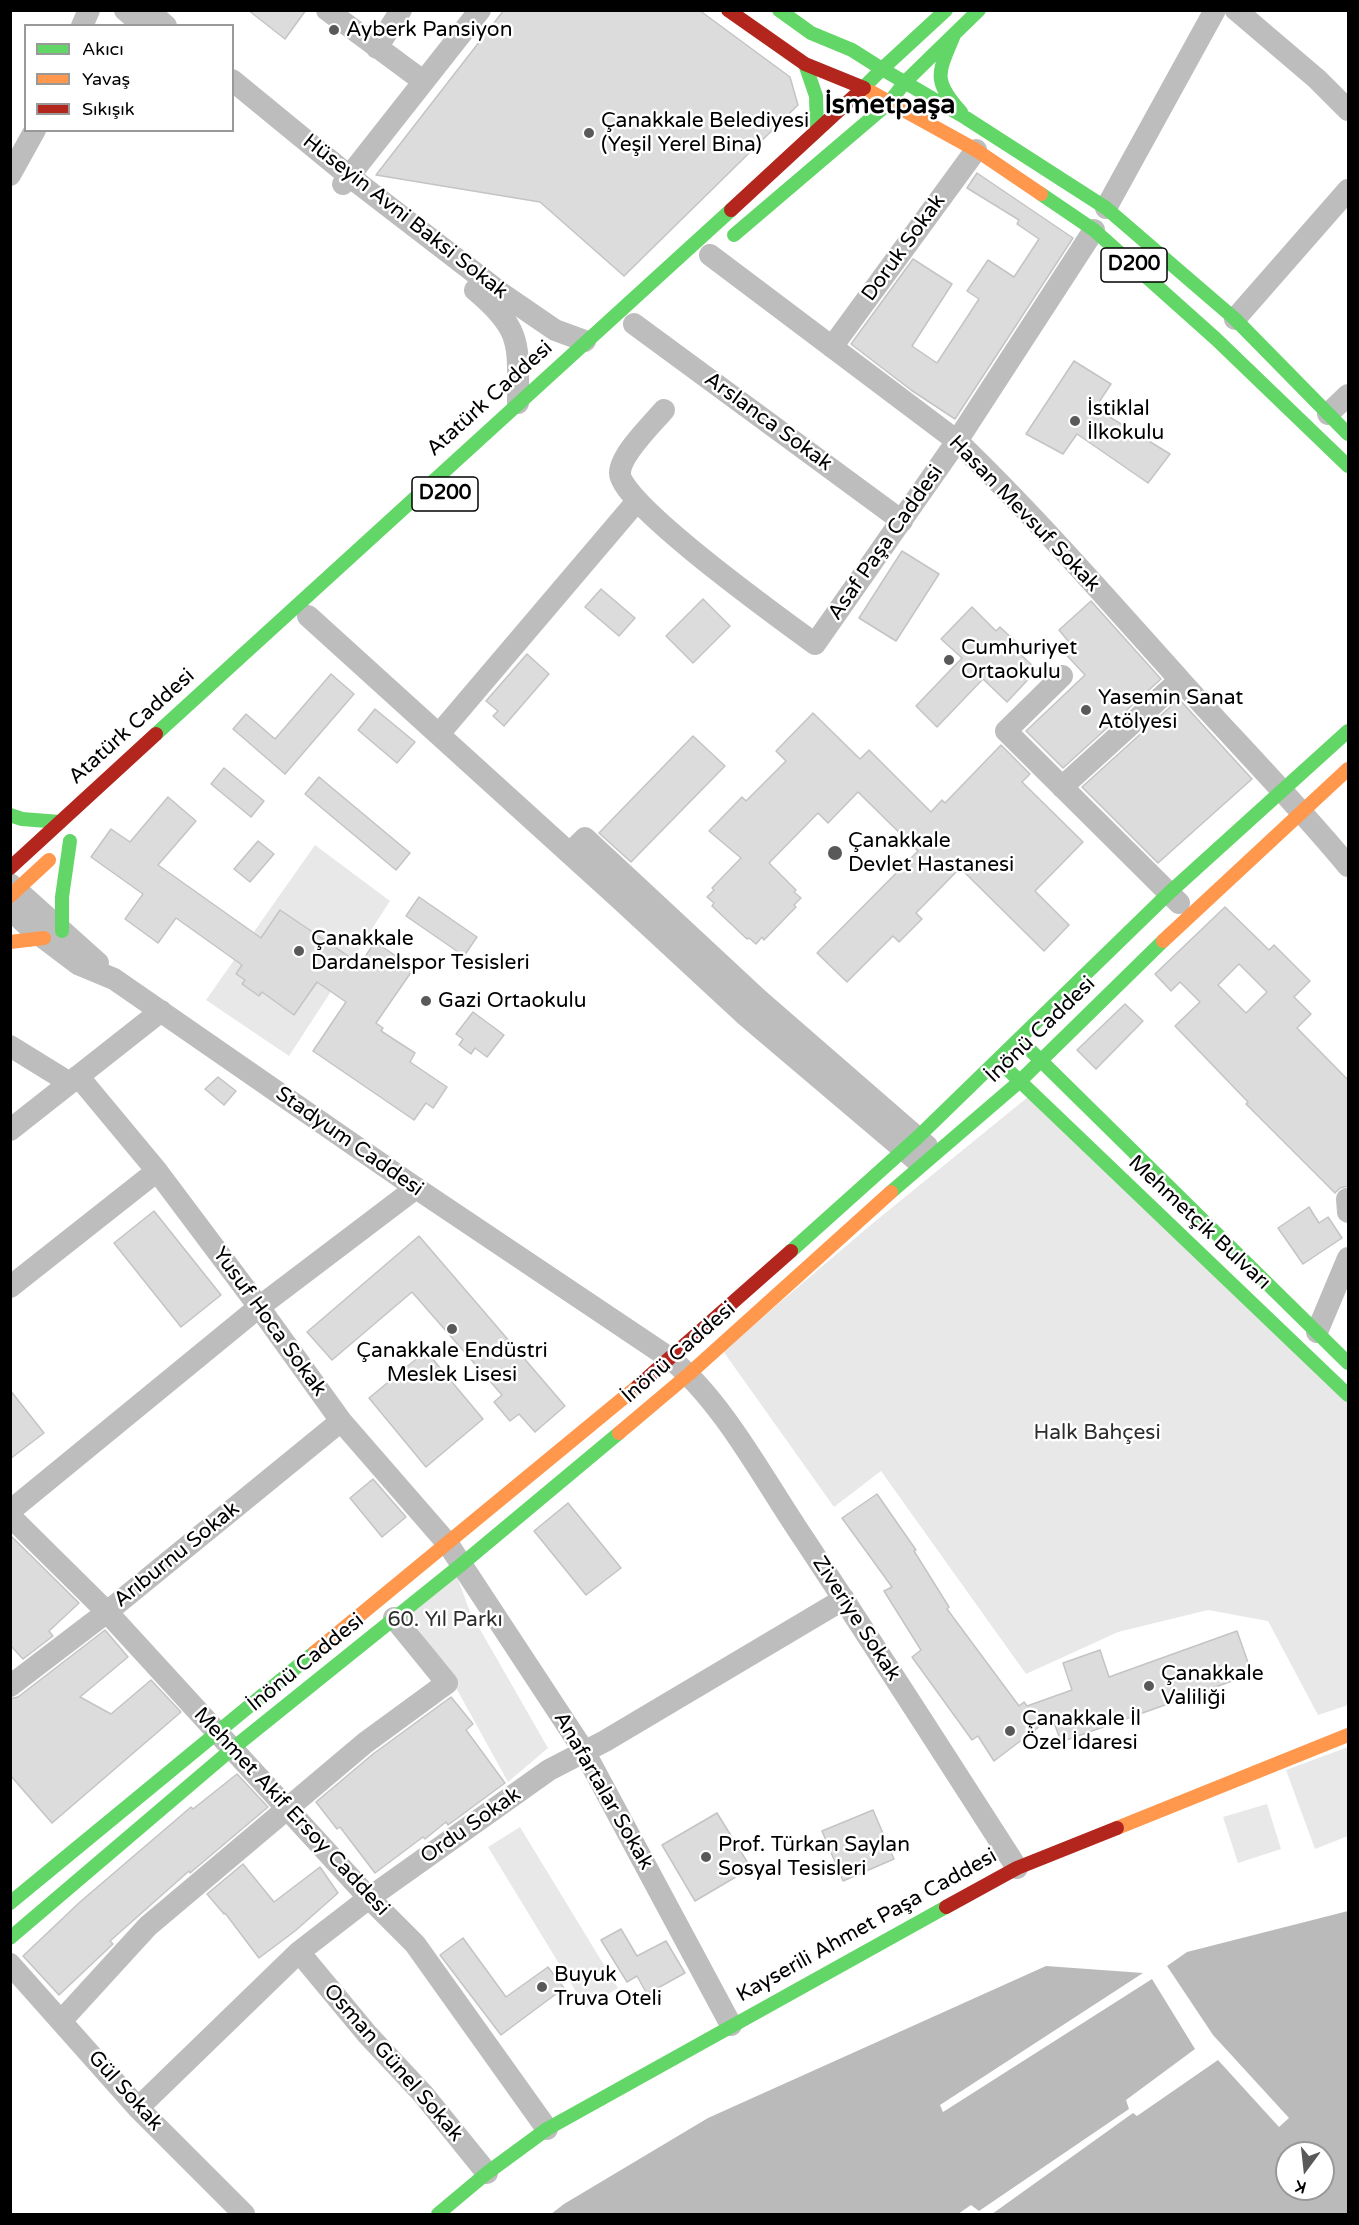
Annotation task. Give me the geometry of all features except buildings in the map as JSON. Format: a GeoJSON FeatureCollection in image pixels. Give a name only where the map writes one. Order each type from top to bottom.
{"type":"FeatureCollection","features":[{"type":"Feature","properties":{"kind":"main road"},"geometry":{"type":"LineString","coordinates":[[728,10],[806,64],[864,88],[890,104]]}},
{"type":"Feature","properties":{"kind":"main road"},"geometry":{"type":"LineString","coordinates":[[779,10],[811,33],[852,50],[882,69]]}},
{"type":"Feature","properties":{"kind":"main road","name":"Atatürk Caddesi"},"geometry":{"type":"LineString","coordinates":[[10,868],[864,88],[946,10]]}},
{"type":"Feature","properties":{"kind":"main road"},"geometry":{"type":"LineString","coordinates":[[714,251],[890,104],[905,82],[979,10]]}},
{"type":"Feature","properties":{"kind":"main road"},"geometry":{"type":"LineString","coordinates":[[954,35],[939,79],[945,94],[966,118]]}},
{"type":"Feature","properties":{"kind":"main road"},"geometry":{"type":"LineString","coordinates":[[806,64],[817,96],[819,111],[817,130]]}},
{"type":"Feature","properties":{"kind":"main road","name":"D200"},"geometry":{"type":"LineString","coordinates":[[882,69],[966,118],[1106,208],[1235,319],[1348,434]]}},
{"type":"Feature","properties":{"kind":"main road","name":"D200"},"geometry":{"type":"LineString","coordinates":[[890,104],[976,150],[1094,230],[1216,339],[1348,466]]}},
{"type":"Feature","properties":{"kind":"main road"},"geometry":{"type":"LineString","coordinates":[[1169,893],[1348,731]]}},
{"type":"Feature","properties":{"kind":"main road","name":"İnönü Caddesi"},"geometry":{"type":"LineString","coordinates":[[10,1938],[232,1749],[462,1564],[689,1374],[928,1159],[1020,1082],[1191,914],[1348,769]]}},
{"type":"Feature","properties":{"kind":"main road"},"geometry":{"type":"LineString","coordinates":[[10,815],[22,819],[60,822]]}},
{"type":"Feature","properties":{"kind":"main road"},"geometry":{"type":"LineString","coordinates":[[10,942],[53,934],[74,837],[12,895]]}},
{"type":"Feature","properties":{"kind":"main road","name":"İnönü Caddesi"},"geometry":{"type":"LineString","coordinates":[[10,1903],[671,1359],[910,1143],[1169,893]]}},
{"type":"Feature","properties":{"kind":"main road","name":"Mehmetçik Bulvarı"},"geometry":{"type":"LineString","coordinates":[[1019,1039],[1348,1363]]}},
{"type":"Feature","properties":{"kind":"main road","name":"Mehmetçik Bulvarı"},"geometry":{"type":"LineString","coordinates":[[998,1060],[1348,1395]]}},
{"type":"Feature","properties":{"kind":"main road"},"geometry":{"type":"LineString","coordinates":[[1287,1335],[1316,1331],[1313,1360]]}},
{"type":"Feature","properties":{"kind":"main road","name":"Kayserili Ahmet Paşa Caddesi"},"geometry":{"type":"LineString","coordinates":[[438,2214],[487,2173],[547,2129],[1017,1868],[1348,1735]]}},
{"type":"Feature","properties":{"kind":"street"},"geometry":{"type":"LineString","coordinates":[[83,24],[89,10]]}},
{"type":"Feature","properties":{"kind":"street"},"geometry":{"type":"LineString","coordinates":[[125,10],[142,24]]}},
{"type":"Feature","properties":{"kind":"street"},"geometry":{"type":"LineString","coordinates":[[148,10],[164,24]]}},
{"type":"Feature","properties":{"kind":"street"},"geometry":{"type":"LineString","coordinates":[[327,10],[423,81]]}},
{"type":"Feature","properties":{"kind":"street"},"geometry":{"type":"LineString","coordinates":[[377,48],[401,10]]}},
{"type":"Feature","properties":{"kind":"street"},"geometry":{"type":"LineString","coordinates":[[346,180],[480,10]]}},
{"type":"Feature","properties":{"kind":"street"},"geometry":{"type":"LineString","coordinates":[[1106,208],[1215,10]]}},
{"type":"Feature","properties":{"kind":"street"},"geometry":{"type":"LineString","coordinates":[[1236,10],[1317,79],[1348,110]]}},
{"type":"Feature","properties":{"kind":"street","name":"Hüseyin Avni Baksi Sokak"},"geometry":{"type":"LineString","coordinates":[[234,82],[346,180]]}},
{"type":"Feature","properties":{"kind":"street","name":"Hüseyin Avni Baksi Sokak"},"geometry":{"type":"LineString","coordinates":[[234,97],[346,180],[508,308],[585,341]]}},
{"type":"Feature","properties":{"kind":"street"},"geometry":{"type":"LineString","coordinates":[[10,175],[33,132]]}},
{"type":"Feature","properties":{"kind":"street","name":"Doruk Sokak"},"geometry":{"type":"LineString","coordinates":[[832,347],[976,150]]}},
{"type":"Feature","properties":{"kind":"street"},"geometry":{"type":"LineString","coordinates":[[1235,319],[1348,190]]}},
{"type":"Feature","properties":{"kind":"street","name":"Asaf Paşa Caddesi"},"geometry":{"type":"LineString","coordinates":[[637,501],[706,562],[815,644],[957,441],[1094,230]]}},
{"type":"Feature","properties":{"kind":"street","name":"Hasan Mevsuf Sokak"},"geometry":{"type":"LineString","coordinates":[[714,251],[832,347],[957,441],[1051,537],[1303,812],[1348,866]]}},
{"type":"Feature","properties":{"kind":"street","name":"Hüseyin Avni Baksi Sokak"},"geometry":{"type":"LineString","coordinates":[[508,308],[518,359],[518,403]]}},
{"type":"Feature","properties":{"kind":"street","name":"Arslanca Sokak"},"geometry":{"type":"LineString","coordinates":[[634,324],[902,521]]}},
{"type":"Feature","properties":{"kind":"street"},"geometry":{"type":"LineString","coordinates":[[1328,414],[1348,395]]}},
{"type":"Feature","properties":{"kind":"street"},"geometry":{"type":"LineString","coordinates":[[439,734],[637,501],[620,478],[620,470],[628,453],[664,410]]}},
{"type":"Feature","properties":{"kind":"street"},"geometry":{"type":"LineString","coordinates":[[308,616],[570,853],[585,838],[928,1159]]}},
{"type":"Feature","properties":{"kind":"street"},"geometry":{"type":"LineString","coordinates":[[1062,676],[1006,730],[1191,914]]}},
{"type":"Feature","properties":{"kind":"street"},"geometry":{"type":"LineString","coordinates":[[1062,787],[1180,680]]}},
{"type":"Feature","properties":{"kind":"street","name":"Stadyum Caddesi"},"geometry":{"type":"LineString","coordinates":[[12,895],[53,934],[78,964],[114,979],[416,1188],[671,1359],[689,1374]]}},
{"type":"Feature","properties":{"kind":"street"},"geometry":{"type":"LineString","coordinates":[[10,1130],[161,1011]]}},
{"type":"Feature","properties":{"kind":"street","name":"Yusuf Hoca Sokak"},"geometry":{"type":"LineString","coordinates":[[10,1046],[74,1079],[157,1172],[259,1307],[341,1421],[448,1544],[462,1564]]}},
{"type":"Feature","properties":{"kind":"street"},"geometry":{"type":"LineString","coordinates":[[10,1287],[157,1172]]}},
{"type":"Feature","properties":{"kind":"street"},"geometry":{"type":"LineString","coordinates":[[10,1511],[259,1307],[416,1188]]}},
{"type":"Feature","properties":{"kind":"street"},"geometry":{"type":"LineString","coordinates":[[1316,1331],[1348,1258]]}},
{"type":"Feature","properties":{"kind":"street","name":"Ziveriye Sokak"},"geometry":{"type":"LineString","coordinates":[[689,1374],[719,1410],[1017,1868]]}},
{"type":"Feature","properties":{"kind":"street","name":"Arıburnu Sokak"},"geometry":{"type":"LineString","coordinates":[[10,1686],[107,1612],[341,1421]]}},
{"type":"Feature","properties":{"kind":"street","name":"Mehmet Akif Ersoy Caddesi"},"geometry":{"type":"LineString","coordinates":[[10,1516],[107,1612],[369,1898],[415,1944],[547,2129]]}},
{"type":"Feature","properties":{"kind":"street","name":"Anafartalar Sokak"},"geometry":{"type":"LineString","coordinates":[[462,1564],[584,1751],[731,2025]]}},
{"type":"Feature","properties":{"kind":"street","name":"Ordu Sokak"},"geometry":{"type":"LineString","coordinates":[[138,2108],[299,1952],[369,1898],[549,1770],[605,1741],[844,1599]]}},
{"type":"Feature","properties":{"kind":"street"},"geometry":{"type":"LineString","coordinates":[[62,2020],[148,1926],[365,1743],[447,1683],[394,1618]]}},
{"type":"Feature","properties":{"kind":"street","name":"Osman Günel Sokak"},"geometry":{"type":"LineString","coordinates":[[299,1952],[367,2034],[423,2094],[487,2173]]}},
{"type":"Feature","properties":{"kind":"street","name":"Gül Sokak"},"geometry":{"type":"LineString","coordinates":[[10,1964],[138,2108],[244,2214]]}},
{"type":"Feature","properties":{"kind":"green space","name":"Çanakkale Dardanelspor Tesisleri"},"geometry":{"type":"Polygon","coordinates":[[[315,845],[390,901],[289,1056],[206,1000],[315,845]]]}},
{"type":"Feature","properties":{"kind":"green space","name":"Halk Bahçesi"},"geometry":{"type":"Polygon","coordinates":[[[1028,1097],[1348,1400],[1348,1705],[1318,1715],[1268,1621],[1208,1610],[1118,1632],[1026,1674],[881,1471],[834,1507],[723,1351],[873,1223],[1028,1097]]]}},
{"type":"Feature","properties":{"kind":"green space","name":"60. Yıl Parkı"},"geometry":{"type":"Polygon","coordinates":[[[456,1574],[470,1612],[548,1748],[508,1782],[450,1677],[408,1614],[456,1574]]]}},
{"type":"Feature","properties":{"kind":"green space"},"geometry":{"type":"Polygon","coordinates":[[[1348,1747],[1348,1836],[1315,1849],[1286,1770],[1348,1747]]]}},
{"type":"Feature","properties":{"kind":"green space"},"geometry":{"type":"Polygon","coordinates":[[[1267,1804],[1281,1849],[1238,1863],[1223,1817],[1267,1804]]]}},
{"type":"Feature","properties":{"kind":"green space"},"geometry":{"type":"Polygon","coordinates":[[[520,1827],[618,1988],[586,2008],[488,1847],[520,1827]]]}},
{"type":"Feature","properties":{"kind":"shaded area"},"geometry":{"type":"Polygon","coordinates":[[[1348,1911],[1348,2214],[992,2214],[1133,2113],[1137,2116],[1218,2060],[1279,2127],[1289,2118],[1213,2035],[1167,1966],[1187,1952],[1348,1911]]]}},
{"type":"Feature","properties":{"kind":"shaded area"},"geometry":{"type":"Polygon","coordinates":[[[1046,1966],[1143,1973],[940,2105],[943,2112],[1152,1979],[1195,2049],[1126,2100],[1129,2109],[979,2211],[971,2205],[958,2214],[551,2214],[708,2118],[1046,1966]]]}},
{"type":"Feature","properties":{"kind":"traffic: fast"},"geometry":{"type":"LineString","coordinates":[[779,10],[811,33],[852,50],[882,69],[946,10]]}},
{"type":"Feature","properties":{"kind":"traffic: fast"},"geometry":{"type":"LineString","coordinates":[[905,82],[979,10]]}},
{"type":"Feature","properties":{"kind":"traffic: fast"},"geometry":{"type":"LineString","coordinates":[[954,35],[944,59],[941,76],[945,92],[961,112]]}},
{"type":"Feature","properties":{"kind":"traffic: fast"},"geometry":{"type":"LineString","coordinates":[[805,64],[816,96],[817,130]]}},
{"type":"Feature","properties":{"kind":"traffic: fast"},"geometry":{"type":"LineString","coordinates":[[862,89],[882,69],[966,118],[1106,208],[1235,319],[1348,434]]}},
{"type":"Feature","properties":{"kind":"traffic: fast"},"geometry":{"type":"LineString","coordinates":[[734,235],[889,103],[905,82]]}},
{"type":"Feature","properties":{"kind":"traffic: fast"},"geometry":{"type":"LineString","coordinates":[[1041,194],[1094,230],[1216,339],[1348,466]]}},
{"type":"Feature","properties":{"kind":"traffic: fast"},"geometry":{"type":"LineString","coordinates":[[156,734],[731,210]]}},
{"type":"Feature","properties":{"kind":"traffic: fast"},"geometry":{"type":"LineString","coordinates":[[791,1251],[918,1137],[1169,893],[1348,731]]}},
{"type":"Feature","properties":{"kind":"traffic: fast"},"geometry":{"type":"LineString","coordinates":[[10,815],[22,819],[60,822]]}},
{"type":"Feature","properties":{"kind":"traffic: fast"},"geometry":{"type":"LineString","coordinates":[[62,931],[62,897],[70,841]]}},
{"type":"Feature","properties":{"kind":"traffic: fast"},"geometry":{"type":"LineString","coordinates":[[891,1192],[1019,1082],[1163,941]]}},
{"type":"Feature","properties":{"kind":"traffic: fast"},"geometry":{"type":"LineString","coordinates":[[1026,1046],[1348,1363]]}},
{"type":"Feature","properties":{"kind":"traffic: fast"},"geometry":{"type":"LineString","coordinates":[[1004,1066],[1348,1395]]}},
{"type":"Feature","properties":{"kind":"traffic: fast"},"geometry":{"type":"LineString","coordinates":[[10,1938],[232,1749],[462,1564],[619,1433]]}},
{"type":"Feature","properties":{"kind":"traffic: fast"},"geometry":{"type":"LineString","coordinates":[[10,1903],[315,1652]]}},
{"type":"Feature","properties":{"kind":"traffic: fast"},"geometry":{"type":"LineString","coordinates":[[438,2214],[487,2173],[547,2129],[946,1907]]}},
{"type":"Feature","properties":{"kind":"traffic: slow"},"geometry":{"type":"LineString","coordinates":[[871,92],[976,150],[1041,194]]}},
{"type":"Feature","properties":{"kind":"traffic: slow"},"geometry":{"type":"LineString","coordinates":[[1163,941],[1348,769]]}},
{"type":"Feature","properties":{"kind":"traffic: slow"},"geometry":{"type":"LineString","coordinates":[[10,896],[49,860]]}},
{"type":"Feature","properties":{"kind":"traffic: slow"},"geometry":{"type":"LineString","coordinates":[[10,942],[44,938]]}},
{"type":"Feature","properties":{"kind":"traffic: slow"},"geometry":{"type":"LineString","coordinates":[[619,1433],[689,1374],[891,1192]]}},
{"type":"Feature","properties":{"kind":"traffic: slow"},"geometry":{"type":"LineString","coordinates":[[315,1652],[638,1386]]}},
{"type":"Feature","properties":{"kind":"traffic: slow"},"geometry":{"type":"LineString","coordinates":[[1117,1828],[1348,1735]]}},
{"type":"Feature","properties":{"kind":"traffic: jam"},"geometry":{"type":"LineString","coordinates":[[728,10],[805,64],[864,88]]}},
{"type":"Feature","properties":{"kind":"traffic: jam"},"geometry":{"type":"LineString","coordinates":[[731,210],[862,89]]}},
{"type":"Feature","properties":{"kind":"traffic: jam"},"geometry":{"type":"LineString","coordinates":[[10,868],[156,734]]}},
{"type":"Feature","properties":{"kind":"traffic: jam"},"geometry":{"type":"LineString","coordinates":[[638,1386],[791,1251]]}},
{"type":"Feature","properties":{"kind":"traffic: jam"},"geometry":{"type":"LineString","coordinates":[[946,1907],[1017,1868],[1117,1828]]}},
{"type":"Feature","properties":{"kind":"place","name":"Ayberk Pansiyon"},"geometry":{"type":"Point","coordinates":[334,30]}},
{"type":"Feature","properties":{"kind":"place","name":"Çanakkale Belediyesi (Yeşil Yerel Bina)"},"geometry":{"type":"Point","coordinates":[589,133]}},
{"type":"Feature","properties":{"kind":"place","name":"İstiklal İlkokulu"},"geometry":{"type":"Point","coordinates":[1075,421]}},
{"type":"Feature","properties":{"kind":"place","name":"Cumhuriyet Ortaokulu"},"geometry":{"type":"Point","coordinates":[949,660]}},
{"type":"Feature","properties":{"kind":"place","name":"Yasemin Sanat Atölyesi"},"geometry":{"type":"Point","coordinates":[1086,710]}},
{"type":"Feature","properties":{"kind":"place","name":"Çanakkale Devlet Hastanesi"},"geometry":{"type":"Point","coordinates":[835,853]}},
{"type":"Feature","properties":{"kind":"place","name":"Çanakkale Dardanelspor Tesisleri"},"geometry":{"type":"Point","coordinates":[299,951]}},
{"type":"Feature","properties":{"kind":"place","name":"Gazi Ortaokulu"},"geometry":{"type":"Point","coordinates":[426,1001]}},
{"type":"Feature","properties":{"kind":"place","name":"Çanakkale Endüstri Meslek Lisesi"},"geometry":{"type":"Point","coordinates":[452,1329]}},
{"type":"Feature","properties":{"kind":"place","name":"Çanakkale Valiliği"},"geometry":{"type":"Point","coordinates":[1149,1686]}},
{"type":"Feature","properties":{"kind":"place","name":"Çanakkale İl Özel İdaresi"},"geometry":{"type":"Point","coordinates":[1010,1731]}},
{"type":"Feature","properties":{"kind":"place","name":"Prof. Türkan Saylan Sosyal Tesisleri"},"geometry":{"type":"Point","coordinates":[706,1857]}},
{"type":"Feature","properties":{"kind":"place","name":"Buyuk Truva Oteli"},"geometry":{"type":"Point","coordinates":[542,1987]}},
{"type":"Feature","properties":{"kind":"district","name":"İsmetpaşa"},"geometry":{"type":"Point","coordinates":[890,106]}}]}
